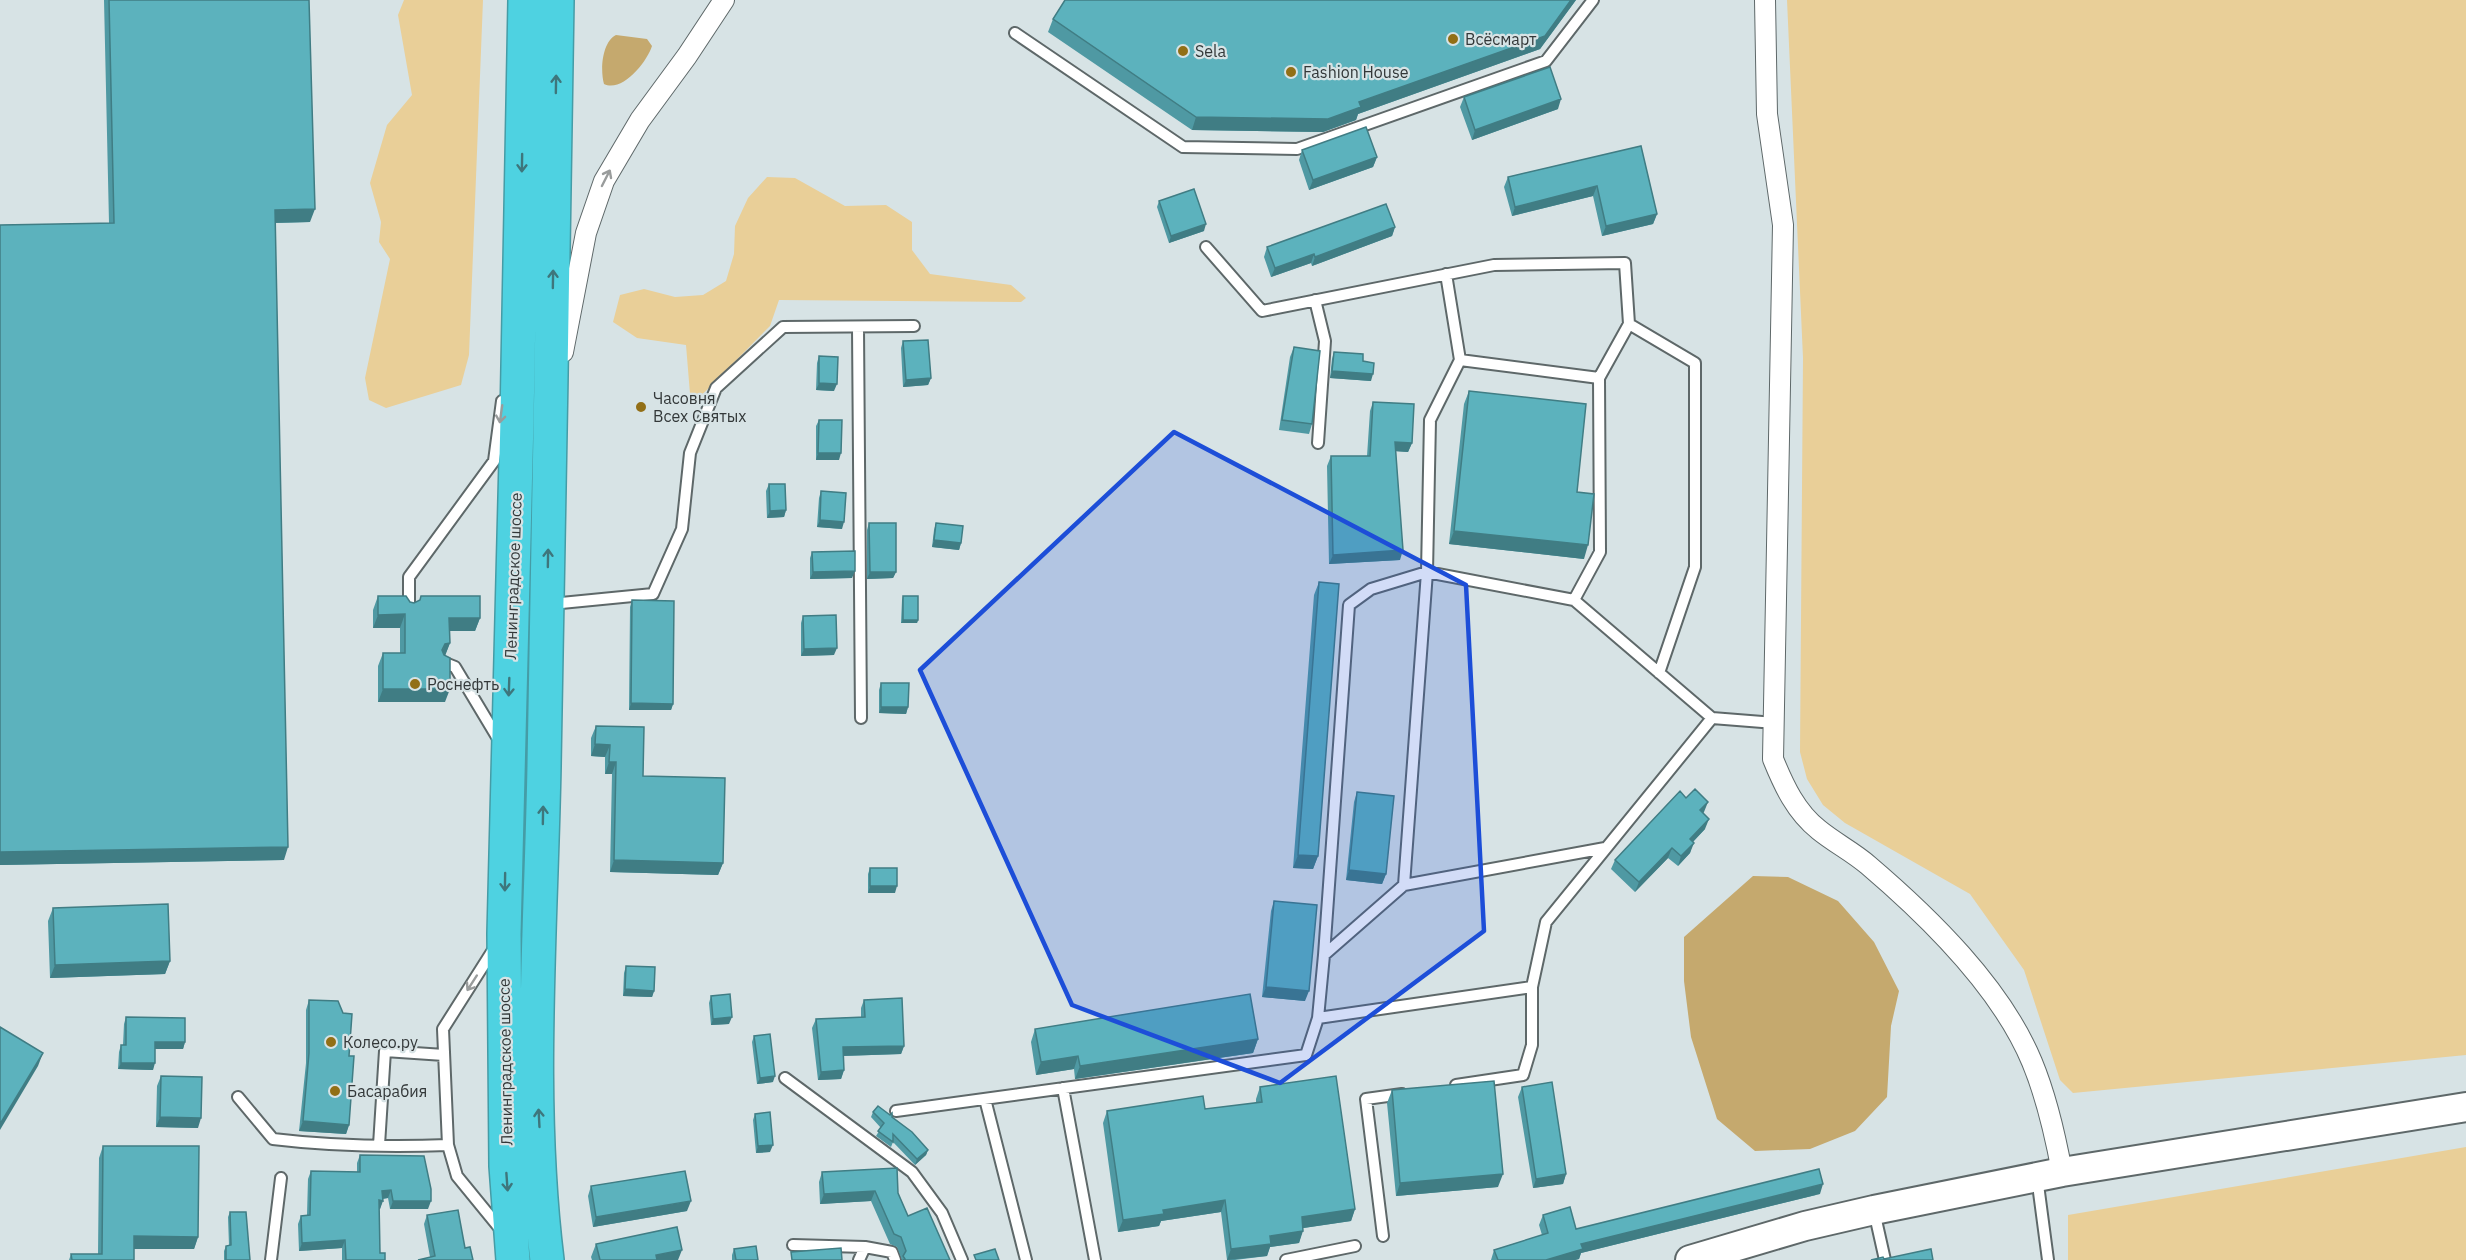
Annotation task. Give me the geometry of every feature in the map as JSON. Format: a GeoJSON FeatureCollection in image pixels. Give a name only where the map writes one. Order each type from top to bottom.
{"type":"FeatureCollection","features":[{"type":"Feature","properties":{"kind":"highway","name":"Ленинградское шоссе"},"geometry":{"type":"LineString","coordinates":[[512,1251],[506,1166],[504,934],[525,0]]}},
{"type":"Feature","properties":{"kind":"highway","name":"Ленинградское шоссе"},"geometry":{"type":"LineString","coordinates":[[548,1260],[544,1230],[537,1072],[548,604],[557,0]]}},
{"type":"Feature","properties":{"kind":"main road"},"geometry":{"type":"LineString","coordinates":[[1690,1260],[1805,1226],[2049,1174],[2466,1107]]}},
{"type":"Feature","properties":{"kind":"street"},"geometry":{"type":"LineString","coordinates":[[550,421],[586,233],[604,181],[640,120],[687,56],[723,0]]}},
{"type":"Feature","properties":{"kind":"street"},"geometry":{"type":"LineString","coordinates":[[1765,0],[1767,114],[1783,225],[1773,759],[1790,798],[1817,829],[1867,864],[1918,912],[1969,963],[2006,1012],[2032,1061],[2050,1113],[2049,1174]]}},
{"type":"Feature","properties":{"kind":"lane"},"geometry":{"type":"LineString","coordinates":[[1015,33],[1183,147],[1297,149],[1546,61],[1593,0]]}},
{"type":"Feature","properties":{"kind":"lane"},"geometry":{"type":"LineString","coordinates":[[1206,247],[1263,311],[1494,265],[1625,262],[1629,324],[1599,378],[1600,552],[1574,600]]}},
{"type":"Feature","properties":{"kind":"lane"},"geometry":{"type":"LineString","coordinates":[[507,370],[521,251]]}},
{"type":"Feature","properties":{"kind":"lane"},"geometry":{"type":"LineString","coordinates":[[1404,885],[1427,572],[1430,420],[1460,360],[1446,274]]}},
{"type":"Feature","properties":{"kind":"lane"},"geometry":{"type":"LineString","coordinates":[[1316,300],[1325,341],[1318,443]]}},
{"type":"Feature","properties":{"kind":"lane"},"geometry":{"type":"LineString","coordinates":[[1629,324],[1695,363],[1695,567],[1659,673]]}},
{"type":"Feature","properties":{"kind":"lane"},"geometry":{"type":"LineString","coordinates":[[548,604],[653,594],[682,529],[690,453],[716,388],[783,327],[914,326]]}},
{"type":"Feature","properties":{"kind":"lane"},"geometry":{"type":"LineString","coordinates":[[858,328],[861,718]]}},
{"type":"Feature","properties":{"kind":"lane"},"geometry":{"type":"LineString","coordinates":[[1460,360],[1599,378]]}},
{"type":"Feature","properties":{"kind":"lane"},"geometry":{"type":"LineString","coordinates":[[409,609],[409,577],[494,461],[504,393]]}},
{"type":"Feature","properties":{"kind":"lane"},"geometry":{"type":"LineString","coordinates":[[896,1111],[1306,1055],[1318,1018],[1349,605],[1371,589],[1427,572],[1574,600],[1712,718],[1775,723]]}},
{"type":"Feature","properties":{"kind":"lane"},"geometry":{"type":"LineString","coordinates":[[445,663],[455,667],[503,747],[507,760]]}},
{"type":"Feature","properties":{"kind":"lane"},"geometry":{"type":"LineString","coordinates":[[1445,1087],[1523,1075],[1532,1045],[1532,987],[1546,922],[1712,718]]}},
{"type":"Feature","properties":{"kind":"lane"},"geometry":{"type":"LineString","coordinates":[[1324,955],[1404,885],[1605,848]]}},
{"type":"Feature","properties":{"kind":"lane"},"geometry":{"type":"LineString","coordinates":[[504,934],[443,1029],[448,1144],[458,1176],[512,1251]]}},
{"type":"Feature","properties":{"kind":"lane"},"geometry":{"type":"LineString","coordinates":[[1318,1018],[1532,987]]}},
{"type":"Feature","properties":{"kind":"lane"},"geometry":{"type":"LineString","coordinates":[[379,1145],[385,1051],[444,1055]]}},
{"type":"Feature","properties":{"kind":"lane"},"geometry":{"type":"LineString","coordinates":[[785,1078],[912,1172],[942,1213],[962,1260]]}},
{"type":"Feature","properties":{"kind":"lane"},"geometry":{"type":"LineString","coordinates":[[1063,1088],[1095,1260]]}},
{"type":"Feature","properties":{"kind":"lane"},"geometry":{"type":"LineString","coordinates":[[1383,1236],[1366,1099],[1411,1092]]}},
{"type":"Feature","properties":{"kind":"lane"},"geometry":{"type":"LineString","coordinates":[[238,1097],[273,1139],[379,1145],[448,1144]]}},
{"type":"Feature","properties":{"kind":"lane"},"geometry":{"type":"LineString","coordinates":[[985,1099],[1026,1260]]}},
{"type":"Feature","properties":{"kind":"lane"},"geometry":{"type":"LineString","coordinates":[[2048,1260],[2049,1174]]}},
{"type":"Feature","properties":{"kind":"lane"},"geometry":{"type":"LineString","coordinates":[[272,1260],[280,1178]]}},
{"type":"Feature","properties":{"kind":"lane"},"geometry":{"type":"LineString","coordinates":[[1874,1210],[1885,1260]]}},
{"type":"Feature","properties":{"kind":"lane"},"geometry":{"type":"LineString","coordinates":[[793,1245],[865,1247],[892,1252],[895,1260]]}},
{"type":"Feature","properties":{"kind":"lane"},"geometry":{"type":"LineString","coordinates":[[1286,1260],[1355,1246]]}},
{"type":"Feature","properties":{"kind":"lane"},"geometry":{"type":"LineString","coordinates":[[859,1260],[865,1247]]}},
{"type":"Feature","properties":{"kind":"highlighted area"},"geometry":{"type":"Polygon","coordinates":[[[1174,432],[1466,585],[1484,931],[1280,1083],[1072,1005],[920,670],[1174,432]]]}},
{"type":"Feature","properties":{"kind":"shaded area"},"geometry":{"type":"Polygon","coordinates":[[[404,0],[483,0],[469,355],[461,385],[386,408],[369,400],[365,378],[390,259],[379,242],[381,222],[370,183],[387,125],[412,95],[398,15],[404,0]]]}},
{"type":"Feature","properties":{"kind":"shaded area"},"geometry":{"type":"Polygon","coordinates":[[[1787,0],[2466,0],[2466,1055],[2073,1093],[2060,1080],[2024,970],[1970,894],[1845,823],[1823,805],[1807,779],[1800,752],[1803,358],[1787,0]]]}},
{"type":"Feature","properties":{"kind":"shaded area"},"geometry":{"type":"Polygon","coordinates":[[[616,35],[647,39],[652,46],[645,60],[633,74],[626,80],[611,86],[604,84],[602,64],[605,50],[616,35]]]}},
{"type":"Feature","properties":{"kind":"shaded area"},"geometry":{"type":"Polygon","coordinates":[[[767,177],[795,178],[845,206],[886,205],[912,222],[912,250],[930,274],[1011,285],[1026,298],[1021,302],[779,300],[770,326],[691,406],[686,345],[637,338],[613,322],[620,295],[644,289],[675,297],[703,295],[726,281],[734,254],[735,226],[748,198],[767,177]]]}},
{"type":"Feature","properties":{"kind":"shaded area"},"geometry":{"type":"Polygon","coordinates":[[[1753,876],[1788,877],[1838,901],[1874,942],[1899,991],[1891,1026],[1887,1097],[1855,1131],[1810,1149],[1755,1151],[1717,1119],[1691,1037],[1684,981],[1684,937],[1753,876]]]}},
{"type":"Feature","properties":{"kind":"shaded area"},"geometry":{"type":"Polygon","coordinates":[[[2466,1147],[2466,1260],[2068,1260],[2068,1215],[2466,1147]]]}},
{"type":"Feature","properties":{"kind":"building"},"geometry":{"type":"Polygon","coordinates":[[[109,0],[309,0],[315,209],[275,210],[288,847],[0,852],[0,225],[114,223],[109,0]]]}},
{"type":"Feature","properties":{"kind":"building","name":"Fashion House"},"geometry":{"type":"Polygon","coordinates":[[[1065,0],[1571,0],[1545,36],[1359,102],[1361,107],[1328,119],[1196,117],[1053,19],[1065,0]]]}},
{"type":"Feature","properties":{"kind":"building"},"geometry":{"type":"Polygon","coordinates":[[[1550,67],[1561,99],[1475,130],[1464,97],[1550,67]]]}},
{"type":"Feature","properties":{"kind":"building"},"geometry":{"type":"Polygon","coordinates":[[[1366,127],[1377,157],[1313,180],[1302,150],[1366,127]]]}},
{"type":"Feature","properties":{"kind":"building"},"geometry":{"type":"Polygon","coordinates":[[[1641,146],[1657,214],[1606,226],[1597,186],[1515,207],[1508,177],[1641,146]]]}},
{"type":"Feature","properties":{"kind":"building"},"geometry":{"type":"Polygon","coordinates":[[[1194,189],[1206,224],[1171,236],[1159,201],[1194,189]]]}},
{"type":"Feature","properties":{"kind":"building"},"geometry":{"type":"Polygon","coordinates":[[[1386,204],[1395,227],[1315,257],[1314,254],[1275,268],[1267,247],[1386,204]]]}},
{"type":"Feature","properties":{"kind":"building"},"geometry":{"type":"Polygon","coordinates":[[[928,340],[931,378],[906,380],[903,341],[928,340]]]}},
{"type":"Feature","properties":{"kind":"building"},"geometry":{"type":"Polygon","coordinates":[[[1294,347],[1320,351],[1312,424],[1282,420],[1294,347]]]}},
{"type":"Feature","properties":{"kind":"building"},"geometry":{"type":"Polygon","coordinates":[[[1334,352],[1363,354],[1363,361],[1374,363],[1373,374],[1332,371],[1334,352]]]}},
{"type":"Feature","properties":{"kind":"building"},"geometry":{"type":"Polygon","coordinates":[[[819,356],[838,357],[837,384],[819,383],[819,356]]]}},
{"type":"Feature","properties":{"kind":"building"},"geometry":{"type":"Polygon","coordinates":[[[1469,391],[1586,404],[1577,492],[1594,494],[1588,545],[1454,531],[1469,391]]]}},
{"type":"Feature","properties":{"kind":"building"},"geometry":{"type":"Polygon","coordinates":[[[1373,402],[1414,404],[1412,443],[1395,442],[1403,550],[1333,555],[1331,456],[1370,456],[1373,402]]]}},
{"type":"Feature","properties":{"kind":"building"},"geometry":{"type":"Polygon","coordinates":[[[819,420],[842,420],[841,453],[818,453],[819,420]]]}},
{"type":"Feature","properties":{"kind":"building"},"geometry":{"type":"Polygon","coordinates":[[[769,484],[785,484],[786,510],[770,511],[769,484]]]}},
{"type":"Feature","properties":{"kind":"building"},"geometry":{"type":"Polygon","coordinates":[[[821,491],[846,493],[844,522],[820,520],[821,491]]]}},
{"type":"Feature","properties":{"kind":"building"},"geometry":{"type":"Polygon","coordinates":[[[869,523],[896,523],[896,572],[870,572],[869,523]]]}},
{"type":"Feature","properties":{"kind":"building"},"geometry":{"type":"Polygon","coordinates":[[[936,523],[963,526],[961,543],[934,540],[936,523]]]}},
{"type":"Feature","properties":{"kind":"building"},"geometry":{"type":"Polygon","coordinates":[[[855,551],[855,571],[813,572],[812,552],[855,551]]]}},
{"type":"Feature","properties":{"kind":"building"},"geometry":{"type":"Polygon","coordinates":[[[1319,582],[1339,584],[1318,856],[1298,855],[1319,582]]]}},
{"type":"Feature","properties":{"kind":"building"},"geometry":{"type":"Polygon","coordinates":[[[378,596],[406,596],[410,602],[414,603],[420,600],[421,596],[480,596],[480,618],[449,618],[450,643],[445,644],[442,650],[444,655],[450,658],[450,689],[383,689],[383,653],[405,653],[405,614],[378,615],[378,596]]]}},
{"type":"Feature","properties":{"kind":"building"},"geometry":{"type":"Polygon","coordinates":[[[903,596],[918,596],[918,620],[903,620],[903,596]]]}},
{"type":"Feature","properties":{"kind":"building"},"geometry":{"type":"Polygon","coordinates":[[[632,600],[674,601],[673,704],[631,703],[632,600]]]}},
{"type":"Feature","properties":{"kind":"building"},"geometry":{"type":"Polygon","coordinates":[[[836,615],[837,648],[804,649],[803,616],[836,615]]]}},
{"type":"Feature","properties":{"kind":"building"},"geometry":{"type":"Polygon","coordinates":[[[881,683],[909,683],[908,707],[881,707],[881,683]]]}},
{"type":"Feature","properties":{"kind":"building"},"geometry":{"type":"Polygon","coordinates":[[[596,726],[644,727],[643,776],[725,778],[723,863],[614,860],[616,762],[609,762],[610,745],[595,744],[596,726]]]}},
{"type":"Feature","properties":{"kind":"building"},"geometry":{"type":"Polygon","coordinates":[[[1695,789],[1708,802],[1700,810],[1709,819],[1690,839],[1694,843],[1681,856],[1672,848],[1639,882],[1615,860],[1680,791],[1686,798],[1695,789]]]}},
{"type":"Feature","properties":{"kind":"building"},"geometry":{"type":"Polygon","coordinates":[[[1357,792],[1394,796],[1386,874],[1349,870],[1357,792]]]}},
{"type":"Feature","properties":{"kind":"building"},"geometry":{"type":"Polygon","coordinates":[[[870,868],[897,868],[897,886],[870,886],[870,868]]]}},
{"type":"Feature","properties":{"kind":"building"},"geometry":{"type":"Polygon","coordinates":[[[1274,901],[1317,905],[1309,991],[1266,987],[1274,901]]]}},
{"type":"Feature","properties":{"kind":"building"},"geometry":{"type":"Polygon","coordinates":[[[168,904],[170,961],[55,965],[53,908],[168,904]]]}},
{"type":"Feature","properties":{"kind":"building"},"geometry":{"type":"Polygon","coordinates":[[[626,966],[655,967],[654,991],[625,989],[626,966]]]}},
{"type":"Feature","properties":{"kind":"building"},"geometry":{"type":"Polygon","coordinates":[[[730,994],[732,1017],[713,1019],[711,996],[730,994]]]}},
{"type":"Feature","properties":{"kind":"building"},"geometry":{"type":"Polygon","coordinates":[[[1250,994],[1258,1039],[1080,1066],[1078,1056],[1041,1062],[1035,1029],[1250,994]]]}},
{"type":"Feature","properties":{"kind":"building"},"geometry":{"type":"Polygon","coordinates":[[[902,998],[904,1046],[843,1047],[844,1070],[821,1072],[816,1019],[865,1017],[864,1000],[902,998]]]}},
{"type":"Feature","properties":{"kind":"building"},"geometry":{"type":"Polygon","coordinates":[[[309,1000],[338,1001],[343,1013],[352,1014],[349,1056],[354,1056],[349,1125],[303,1121],[309,1053],[309,1000]]]}},
{"type":"Feature","properties":{"kind":"building"},"geometry":{"type":"Polygon","coordinates":[[[126,1017],[185,1018],[185,1042],[155,1042],[155,1063],[121,1063],[121,1045],[126,1045],[126,1017]]]}},
{"type":"Feature","properties":{"kind":"building"},"geometry":{"type":"Polygon","coordinates":[[[0,1027],[43,1053],[0,1124],[0,1027]]]}},
{"type":"Feature","properties":{"kind":"building"},"geometry":{"type":"Polygon","coordinates":[[[770,1034],[775,1076],[760,1078],[754,1036],[770,1034]]]}},
{"type":"Feature","properties":{"kind":"building"},"geometry":{"type":"Polygon","coordinates":[[[161,1076],[202,1077],[201,1118],[160,1117],[161,1076]]]}},
{"type":"Feature","properties":{"kind":"building"},"geometry":{"type":"Polygon","coordinates":[[[1336,1076],[1355,1209],[1302,1217],[1303,1231],[1270,1236],[1271,1244],[1231,1249],[1225,1200],[1163,1210],[1164,1214],[1123,1220],[1107,1111],[1203,1096],[1205,1109],[1262,1102],[1260,1087],[1336,1076]]]}},
{"type":"Feature","properties":{"kind":"building"},"geometry":{"type":"Polygon","coordinates":[[[1494,1081],[1503,1174],[1400,1183],[1392,1090],[1494,1081]]]}},
{"type":"Feature","properties":{"kind":"building"},"geometry":{"type":"Polygon","coordinates":[[[1552,1082],[1566,1174],[1536,1179],[1522,1087],[1552,1082]]]}},
{"type":"Feature","properties":{"kind":"building"},"geometry":{"type":"Polygon","coordinates":[[[878,1106],[890,1115],[892,1113],[892,1117],[912,1132],[928,1150],[917,1159],[893,1134],[893,1142],[878,1131],[884,1123],[873,1112],[878,1106]]]}},
{"type":"Feature","properties":{"kind":"building"},"geometry":{"type":"Polygon","coordinates":[[[770,1112],[773,1145],[758,1146],[755,1114],[770,1112]]]}},
{"type":"Feature","properties":{"kind":"building"},"geometry":{"type":"Polygon","coordinates":[[[103,1146],[199,1146],[198,1237],[134,1236],[134,1260],[72,1260],[71,1254],[102,1254],[103,1146]]]}},
{"type":"Feature","properties":{"kind":"building"},"geometry":{"type":"Polygon","coordinates":[[[360,1155],[424,1156],[431,1189],[431,1201],[393,1201],[391,1190],[382,1191],[383,1201],[379,1200],[380,1253],[385,1253],[385,1260],[346,1260],[345,1240],[302,1243],[301,1216],[310,1215],[311,1171],[360,1172],[360,1155]]]}},
{"type":"Feature","properties":{"kind":"building"},"geometry":{"type":"Polygon","coordinates":[[[897,1168],[898,1193],[908,1216],[927,1208],[950,1260],[903,1260],[906,1251],[901,1237],[894,1234],[875,1191],[824,1194],[822,1172],[897,1168]]]}},
{"type":"Feature","properties":{"kind":"building"},"geometry":{"type":"Polygon","coordinates":[[[1819,1169],[1823,1184],[1581,1244],[1583,1249],[1546,1260],[1498,1260],[1494,1250],[1548,1233],[1543,1215],[1570,1207],[1576,1229],[1819,1169]]]}},
{"type":"Feature","properties":{"kind":"building"},"geometry":{"type":"Polygon","coordinates":[[[685,1171],[691,1201],[596,1217],[591,1186],[685,1171]]]}},
{"type":"Feature","properties":{"kind":"building"},"geometry":{"type":"Polygon","coordinates":[[[458,1210],[465,1248],[470,1247],[473,1260],[418,1260],[435,1256],[427,1215],[458,1210]]]}},
{"type":"Feature","properties":{"kind":"building"},"geometry":{"type":"Polygon","coordinates":[[[230,1212],[246,1212],[250,1260],[226,1260],[226,1246],[231,1245],[230,1212]]]}},
{"type":"Feature","properties":{"kind":"building"},"geometry":{"type":"Polygon","coordinates":[[[677,1227],[682,1250],[656,1255],[657,1260],[600,1260],[596,1244],[677,1227]]]}},
{"type":"Feature","properties":{"kind":"building"},"geometry":{"type":"Polygon","coordinates":[[[756,1246],[758,1260],[736,1260],[734,1249],[756,1246]]]}},
{"type":"Feature","properties":{"kind":"building"},"geometry":{"type":"Polygon","coordinates":[[[841,1248],[842,1260],[792,1260],[791,1252],[841,1248]]]}},
{"type":"Feature","properties":{"kind":"building"},"geometry":{"type":"Polygon","coordinates":[[[995,1249],[999,1260],[976,1260],[974,1255],[995,1249]]]}},
{"type":"Feature","properties":{"kind":"building"},"geometry":{"type":"Polygon","coordinates":[[[1931,1249],[1933,1260],[1871,1260],[1883,1257],[1884,1259],[1931,1249]]]}},
{"type":"Feature","properties":{"kind":"place","name":"Всёсмарт"},"geometry":{"type":"Point","coordinates":[1453,39]}},
{"type":"Feature","properties":{"kind":"place","name":"Sela"},"geometry":{"type":"Point","coordinates":[1183,51]}},
{"type":"Feature","properties":{"kind":"place","name":"Fashion House"},"geometry":{"type":"Point","coordinates":[1291,72]}},
{"type":"Feature","properties":{"kind":"place","name":"Часовня Всех Святых"},"geometry":{"type":"Point","coordinates":[641,407]}},
{"type":"Feature","properties":{"kind":"place","name":"Роснефть"},"geometry":{"type":"Point","coordinates":[415,684]}},
{"type":"Feature","properties":{"kind":"place","name":"Колесо.ру"},"geometry":{"type":"Point","coordinates":[331,1042]}},
{"type":"Feature","properties":{"kind":"place","name":"Басарабия"},"geometry":{"type":"Point","coordinates":[335,1091]}}]}
